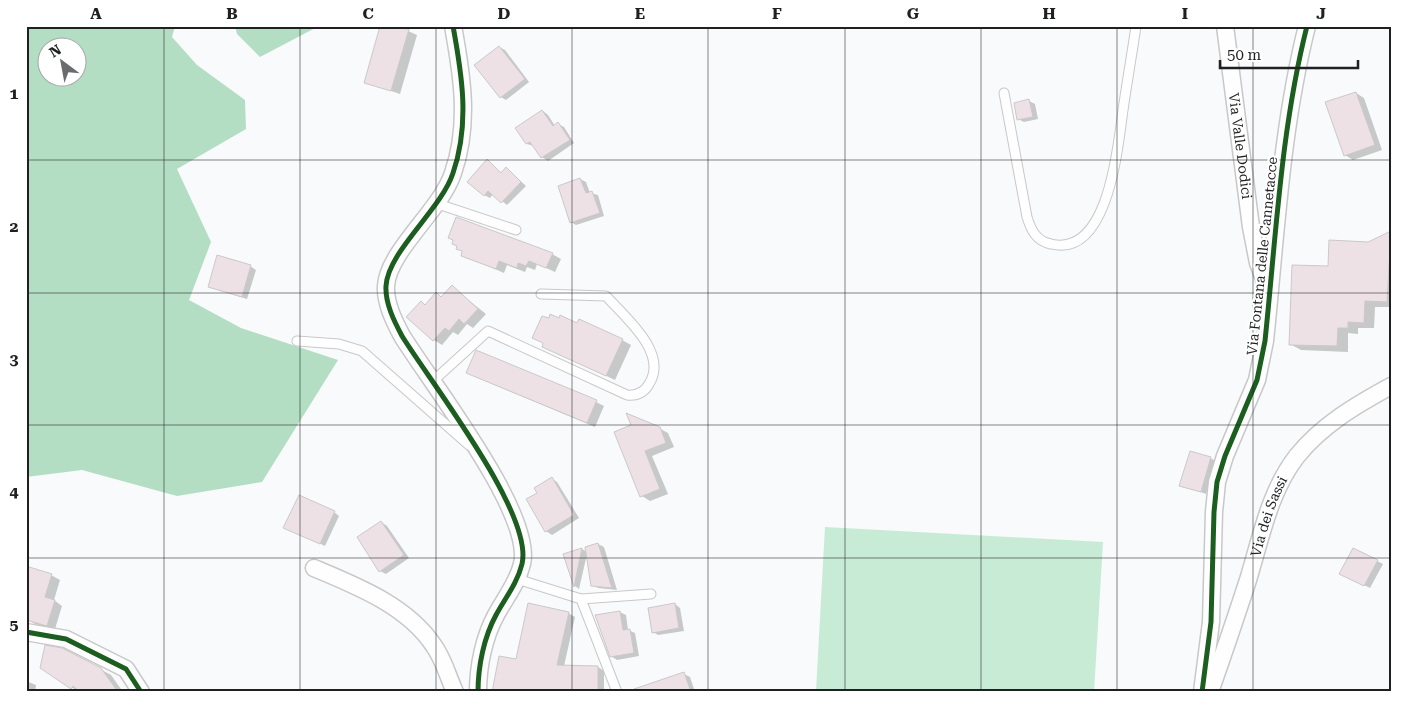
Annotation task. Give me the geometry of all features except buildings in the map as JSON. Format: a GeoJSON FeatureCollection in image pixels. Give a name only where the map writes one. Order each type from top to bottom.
{"type":"FeatureCollection","features":[{"type":"Feature","properties":{"kind":"street"},"geometry":{"type":"LineString","coordinates":[[453,26],[462,72],[463,116],[454,172],[438,204],[394,264],[386,288],[398,329],[504,495],[519,531],[523,553],[517,579],[488,633],[479,676],[478,692]]}},
{"type":"Feature","properties":{"kind":"street","name":"Via Valle Dodici"},"geometry":{"type":"LineString","coordinates":[[1225,26],[1251,227],[1258,263],[1270,294]]}},
{"type":"Feature","properties":{"kind":"street","name":"Via Fontana delle Cannetacce"},"geometry":{"type":"LineString","coordinates":[[1202,692],[1211,622],[1214,512],[1217,482],[1225,456],[1257,380],[1265,341],[1293,90],[1307,26]]}},
{"type":"Feature","properties":{"kind":"street","name":"Via dei Sassi"},"geometry":{"type":"LineString","coordinates":[[1210,692],[1278,487],[1297,456],[1314,438],[1357,405],[1391,386]]}},
{"type":"Feature","properties":{"kind":"street"},"geometry":{"type":"LineString","coordinates":[[1357,405],[1391,400]]}},
{"type":"Feature","properties":{"kind":"street"},"geometry":{"type":"LineString","coordinates":[[314,568],[368,592],[416,625],[440,655],[455,692]]}},
{"type":"Feature","properties":{"kind":"street"},"geometry":{"type":"LineString","coordinates":[[26,632],[66,639],[126,669],[142,692]]}},
{"type":"Feature","properties":{"kind":"lane"},"geometry":{"type":"LineString","coordinates":[[1004,93],[1027,217],[1032,231],[1041,241],[1054,245],[1075,240],[1094,223],[1110,190],[1136,26]]}},
{"type":"Feature","properties":{"kind":"lane"},"geometry":{"type":"LineString","coordinates":[[438,204],[516,230]]}},
{"type":"Feature","properties":{"kind":"lane"},"geometry":{"type":"LineString","coordinates":[[432,382],[488,331],[626,395],[634,396],[647,388],[654,371],[655,362],[650,350],[606,296],[541,294]]}},
{"type":"Feature","properties":{"kind":"lane"},"geometry":{"type":"LineString","coordinates":[[297,341],[339,344],[362,351],[480,455]]}},
{"type":"Feature","properties":{"kind":"lane"},"geometry":{"type":"LineString","coordinates":[[517,579],[581,599],[651,594]]}},
{"type":"Feature","properties":{"kind":"lane"},"geometry":{"type":"LineString","coordinates":[[581,599],[617,692]]}},
{"type":"Feature","properties":{"kind":"green space"},"geometry":{"type":"Polygon","coordinates":[[[26,26],[175,26],[172,37],[197,65],[245,100],[246,129],[177,169],[211,242],[189,300],[241,328],[338,360],[262,482],[177,496],[82,470],[26,477],[26,26]]]}},
{"type":"Feature","properties":{"kind":"green space"},"geometry":{"type":"Polygon","coordinates":[[[235,26],[319,26],[260,57],[237,34],[235,26]]]}},
{"type":"Feature","properties":{"kind":"green space"},"geometry":{"type":"Polygon","coordinates":[[[825,527],[1103,542],[1094,692],[816,691],[825,527]]]}},
{"type":"Feature","properties":{"kind":"cycle path"},"geometry":{"type":"LineString","coordinates":[[453,26],[463,100],[463,118],[458,155],[447,187],[396,259],[389,273],[386,292],[391,312],[402,336],[456,416],[497,482],[512,514],[521,542],[522,564],[520,571],[499,609],[485,642],[479,672],[478,692]]}},
{"type":"Feature","properties":{"kind":"cycle path"},"geometry":{"type":"LineString","coordinates":[[1202,692],[1211,622],[1214,512],[1217,482],[1225,456],[1257,380],[1265,341],[1285,143],[1298,65],[1307,26]]}},
{"type":"Feature","properties":{"kind":"cycle path"},"geometry":{"type":"LineString","coordinates":[[26,632],[66,639],[126,669],[141,692]]}}]}
